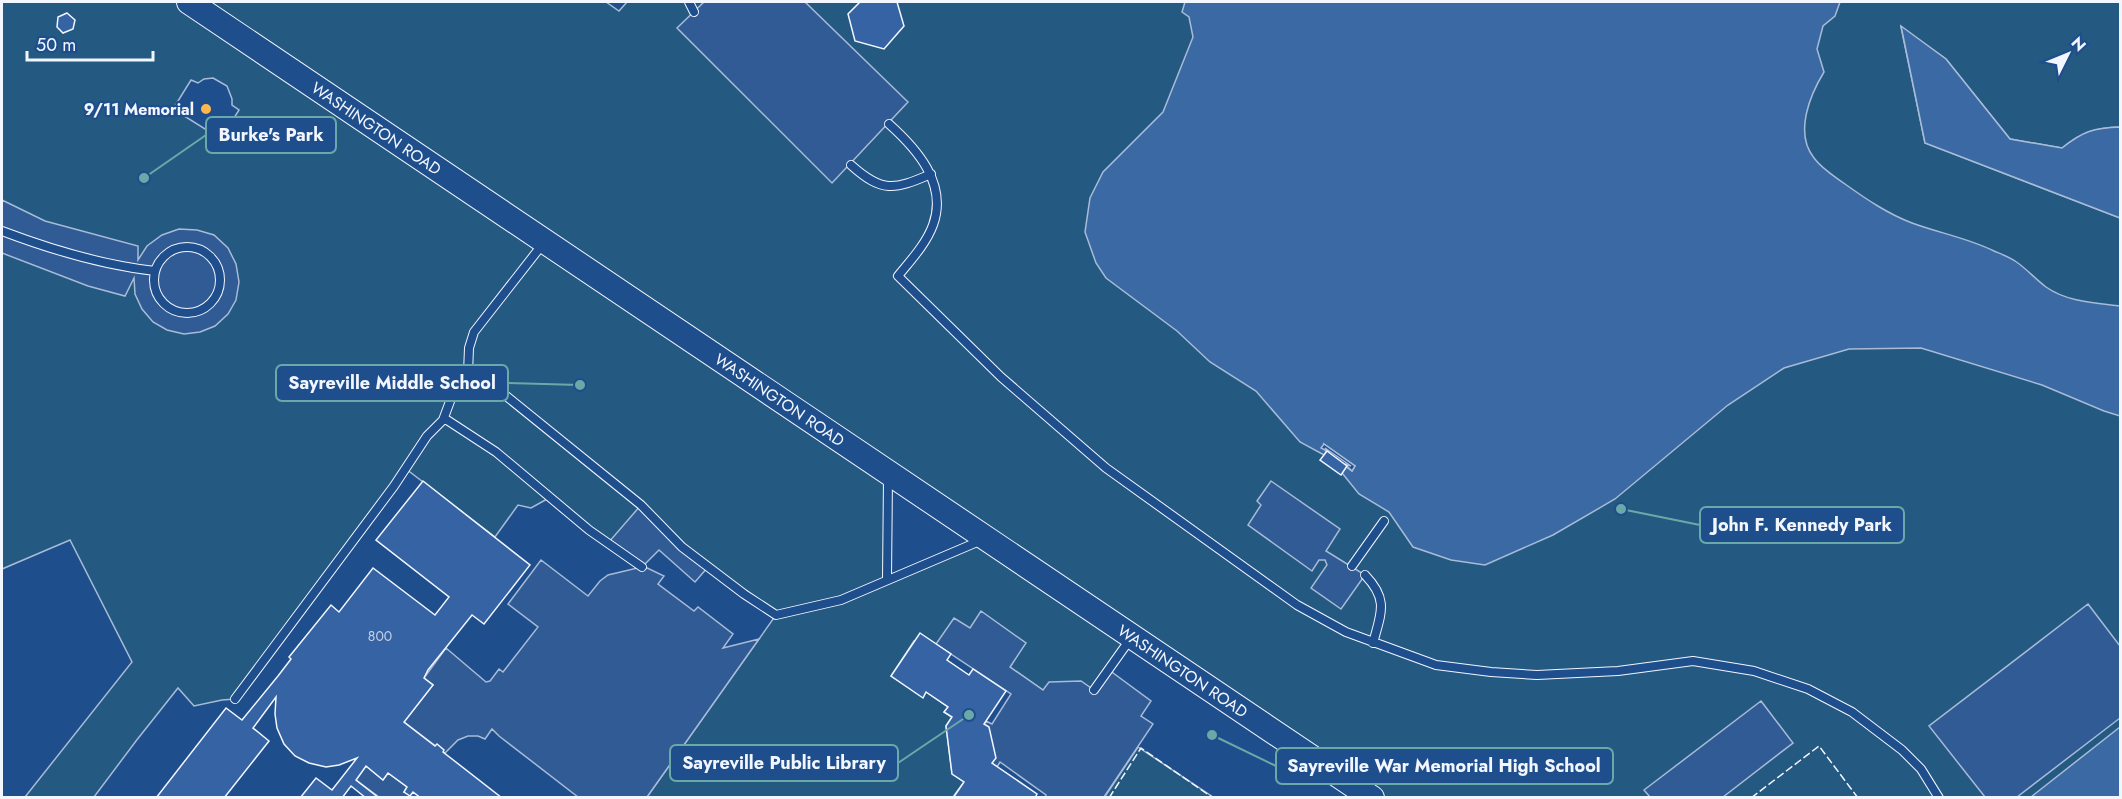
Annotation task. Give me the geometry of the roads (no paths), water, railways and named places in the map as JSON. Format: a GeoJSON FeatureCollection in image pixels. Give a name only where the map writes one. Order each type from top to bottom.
{"type":"FeatureCollection","features":[{"type":"Feature","properties":{"kind":"main road","name":"WASHINGTON ROAD"},"geometry":{"type":"LineString","coordinates":[[189,2],[1372,798]]}},
{"type":"Feature","properties":{"kind":"lane"},"geometry":{"type":"LineString","coordinates":[[689,2],[694,12]]}},
{"type":"Feature","properties":{"kind":"lane"},"geometry":{"type":"LineString","coordinates":[[889,124],[911,144],[931,174],[936,197],[933,224],[920,249],[898,276],[1001,377],[1106,468],[1297,605],[1347,632],[1436,665],[1537,675],[1618,671],[1693,662],[1754,671],[1808,689],[1852,712],[1902,750],[1921,769],[1939,798]]}},
{"type":"Feature","properties":{"kind":"lane"},"geometry":{"type":"LineString","coordinates":[[851,165],[869,181],[892,188],[931,174]]}},
{"type":"Feature","properties":{"kind":"lane"},"geometry":{"type":"LineString","coordinates":[[2,231],[84,259],[154,271]]}},
{"type":"Feature","properties":{"kind":"lane"},"geometry":{"type":"LineString","coordinates":[[468,373],[469,348],[474,332],[545,241]]}},
{"type":"Feature","properties":{"kind":"lane"},"geometry":{"type":"LineString","coordinates":[[177,247],[200,248],[216,263],[221,285],[210,304],[202,310],[191,313],[180,312],[170,309],[162,302],[156,292],[154,271],[159,260],[167,252],[177,247]]}},
{"type":"Feature","properties":{"kind":"lane"},"geometry":{"type":"LineString","coordinates":[[235,699],[394,486],[427,436],[442,420],[458,380],[468,373],[479,374],[641,505],[682,547],[776,615],[841,600],[986,538]]}},
{"type":"Feature","properties":{"kind":"lane"},"geometry":{"type":"LineString","coordinates":[[442,420],[447,420],[496,452],[589,530],[642,567]]}},
{"type":"Feature","properties":{"kind":"lane"},"geometry":{"type":"LineString","coordinates":[[887,579],[888,473]]}},
{"type":"Feature","properties":{"kind":"lane"},"geometry":{"type":"LineString","coordinates":[[1352,566],[1384,521]]}},
{"type":"Feature","properties":{"kind":"lane"},"geometry":{"type":"LineString","coordinates":[[1365,575],[1378,592],[1383,604],[1373,643]]}},
{"type":"Feature","properties":{"kind":"lane"},"geometry":{"type":"LineString","coordinates":[[1094,690],[1131,637]]}},
{"type":"Feature","properties":{"kind":"place","name":"9/11 Memorial"},"geometry":{"type":"Point","coordinates":[206,109]}},
{"type":"Feature","properties":{"kind":"place","name":"Burke's Park"},"geometry":{"type":"Point","coordinates":[144,178]}},
{"type":"Feature","properties":{"kind":"place","name":"Sayreville Middle School"},"geometry":{"type":"Point","coordinates":[580,385]}},
{"type":"Feature","properties":{"kind":"place","name":"John F. Kennedy Park"},"geometry":{"type":"Point","coordinates":[1621,509]}},
{"type":"Feature","properties":{"kind":"place","name":"Sayreville Public Library"},"geometry":{"type":"Point","coordinates":[969,715]}},
{"type":"Feature","properties":{"kind":"place","name":"Sayreville War Memorial High School"},"geometry":{"type":"Point","coordinates":[1212,735]}}]}
